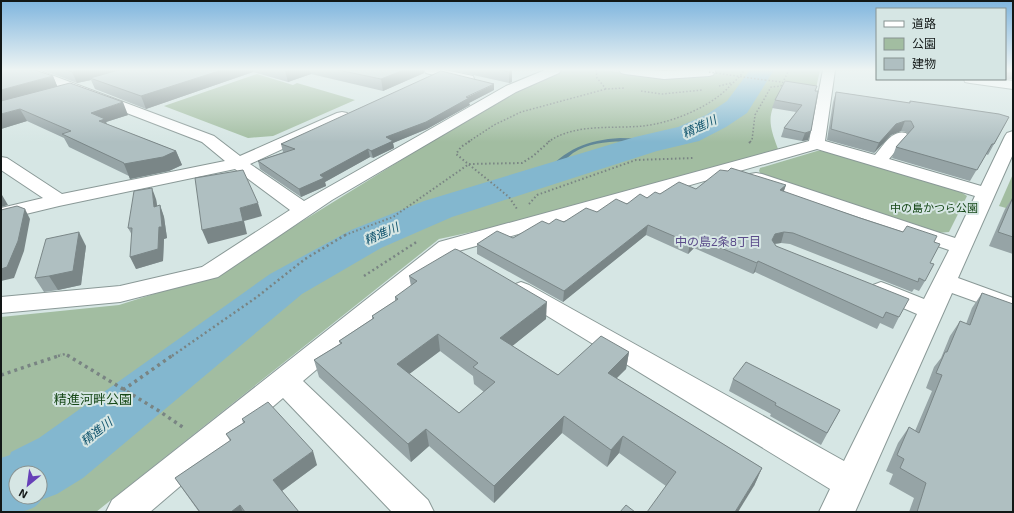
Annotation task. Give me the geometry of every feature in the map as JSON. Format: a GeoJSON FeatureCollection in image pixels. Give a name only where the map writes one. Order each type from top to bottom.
{"type":"FeatureCollection","features":[{"type":"Feature","properties":{"kind":"street"},"geometry":{"type":"LineString","coordinates":[[54,95],[58,94]]}},
{"type":"Feature","properties":{"kind":"street"},"geometry":{"type":"LineString","coordinates":[[89,94],[208,139],[238,163],[303,210]]}},
{"type":"Feature","properties":{"kind":"street"},"geometry":{"type":"LineString","coordinates":[[1,305],[120,294],[210,272],[303,210],[493,94]]}},
{"type":"Feature","properties":{"kind":"street"},"geometry":{"type":"LineString","coordinates":[[817,144],[834,94]]}},
{"type":"Feature","properties":{"kind":"street"},"geometry":{"type":"LineString","coordinates":[[1,214],[59,200],[238,163],[353,111]]}},
{"type":"Feature","properties":{"kind":"street"},"geometry":{"type":"LineString","coordinates":[[878,162],[900,136]]}},
{"type":"Feature","properties":{"kind":"street"},"geometry":{"type":"LineString","coordinates":[[837,512],[1013,136]]}},
{"type":"Feature","properties":{"kind":"street"},"geometry":{"type":"LineString","coordinates":[[124,512],[447,247],[817,144],[986,193]]}},
{"type":"Feature","properties":{"kind":"street"},"geometry":{"type":"LineString","coordinates":[[1,162],[59,200]]}},
{"type":"Feature","properties":{"kind":"street"},"geometry":{"type":"LineString","coordinates":[[729,169],[961,247]]}},
{"type":"Feature","properties":{"kind":"street"},"geometry":{"type":"LineString","coordinates":[[447,247],[473,262]]}},
{"type":"Feature","properties":{"kind":"street"},"geometry":{"type":"LineString","coordinates":[[500,278],[851,483]]}},
{"type":"Feature","properties":{"kind":"street"},"geometry":{"type":"LineString","coordinates":[[860,281],[932,311]]}},
{"type":"Feature","properties":{"kind":"street"},"geometry":{"type":"LineString","coordinates":[[945,282],[1013,307]]}},
{"type":"Feature","properties":{"kind":"street"},"geometry":{"type":"LineString","coordinates":[[284,381],[416,512]]}},
{"type":"Feature","properties":{"kind":"path"},"geometry":{"type":"LineString","coordinates":[[509,197],[456,154],[461,147],[494,125],[521,112],[588,94]]}},
{"type":"Feature","properties":{"kind":"path"},"geometry":{"type":"LineString","coordinates":[[123,390],[258,297],[305,259],[351,232],[393,217],[468,164],[522,163],[529,160],[551,138],[566,133],[613,126],[644,126],[662,122],[705,105],[722,94]]}},
{"type":"Feature","properties":{"kind":"path"},"geometry":{"type":"LineString","coordinates":[[748,145],[752,140],[754,115],[767,94]]}},
{"type":"Feature","properties":{"kind":"path"},"geometry":{"type":"LineString","coordinates":[[525,210],[537,195],[636,160],[700,157]]}},
{"type":"Feature","properties":{"kind":"path"},"geometry":{"type":"LineString","coordinates":[[1,375],[65,354],[159,411],[190,432]]}},
{"type":"Feature","properties":{"kind":"green space"},"geometry":{"type":"Polygon","coordinates":[[[199,94],[334,94],[355,100],[273,136],[248,138],[164,106],[199,94]]]}},
{"type":"Feature","properties":{"kind":"green space","name":"精進河畔公園"},"geometry":{"type":"Polygon","coordinates":[[[508,94],[779,94],[774,105],[771,118],[772,131],[778,149],[682,180],[536,218],[439,239],[96,512],[1,512],[1,317],[119,305],[201,279],[228,267],[508,94]]]}},
{"type":"Feature","properties":{"kind":"green space","name":"中の島かつら公園"},"geometry":{"type":"Polygon","coordinates":[[[817,151],[825,151],[961,192],[967,196],[949,232],[937,233],[761,174],[759,171],[760,168],[817,151]]]}},
{"type":"Feature","properties":{"kind":"green space"},"geometry":{"type":"Polygon","coordinates":[[[1013,174],[1013,210],[999,206],[1013,174]]]}},
{"type":"Feature","properties":{"kind":"building"},"geometry":{"type":"Polygon","coordinates":[[[28,94],[101,94],[123,102],[91,113],[105,119],[99,121],[176,151],[163,157],[124,164],[62,134],[71,131],[20,109],[1,114],[1,101],[28,94]]]}},
{"type":"Feature","properties":{"kind":"building"},"geometry":{"type":"Polygon","coordinates":[[[135,94],[147,94],[141,96],[135,94]]]}},
{"type":"Feature","properties":{"kind":"building"},"geometry":{"type":"Polygon","coordinates":[[[391,94],[473,94],[466,97],[469,98],[426,122],[386,137],[393,141],[371,151],[368,149],[320,175],[324,178],[299,189],[258,161],[295,149],[281,144],[391,94]]]}},
{"type":"Feature","properties":{"kind":"building"},"geometry":{"type":"Polygon","coordinates":[[[778,94],[817,94],[811,131],[805,133],[784,128],[802,105],[775,100],[778,94]]]}},
{"type":"Feature","properties":{"kind":"building"},"geometry":{"type":"Polygon","coordinates":[[[836,94],[849,94],[910,103],[910,101],[999,114],[1009,117],[977,170],[896,147],[914,127],[911,121],[896,124],[879,143],[831,129],[836,94]]]}},
{"type":"Feature","properties":{"kind":"building"},"geometry":{"type":"Polygon","coordinates":[[[731,168],[786,185],[780,190],[860,218],[903,232],[907,226],[937,236],[934,242],[940,244],[930,263],[934,264],[925,281],[919,278],[918,282],[793,233],[784,232],[775,234],[772,240],[776,246],[909,299],[899,317],[886,312],[883,318],[758,261],[757,263],[697,238],[690,243],[648,225],[564,291],[477,244],[497,231],[513,238],[542,221],[549,224],[556,219],[564,222],[586,208],[597,212],[616,199],[627,204],[640,194],[647,198],[655,192],[660,194],[679,182],[696,189],[720,170],[728,171],[731,168]]]}},
{"type":"Feature","properties":{"kind":"building"},"geometry":{"type":"Polygon","coordinates":[[[243,170],[258,203],[240,208],[243,221],[202,230],[195,178],[243,170]]]}},
{"type":"Feature","properties":{"kind":"building"},"geometry":{"type":"Polygon","coordinates":[[[152,188],[154,207],[160,205],[162,227],[159,227],[158,249],[130,257],[132,228],[128,228],[134,191],[152,188]]]}},
{"type":"Feature","properties":{"kind":"building"},"geometry":{"type":"Polygon","coordinates":[[[1013,197],[1013,237],[998,232],[1013,197]]]}},
{"type":"Feature","properties":{"kind":"building"},"geometry":{"type":"Polygon","coordinates":[[[17,206],[25,209],[18,241],[7,267],[1,269],[1,210],[17,206]]]}},
{"type":"Feature","properties":{"kind":"building"},"geometry":{"type":"Polygon","coordinates":[[[79,232],[73,271],[35,278],[46,239],[79,232]]]}},
{"type":"Feature","properties":{"kind":"building"},"geometry":{"type":"Polygon","coordinates":[[[455,249],[547,302],[500,338],[558,375],[601,336],[629,352],[608,373],[762,468],[735,512],[647,512],[676,472],[623,436],[611,450],[564,416],[494,486],[426,429],[408,444],[314,360],[342,343],[339,341],[374,318],[372,316],[398,299],[395,297],[417,281],[409,276],[455,249]],[[438,334],[397,364],[459,413],[495,382],[473,367],[478,363],[438,334]]]}},
{"type":"Feature","properties":{"kind":"building"},"geometry":{"type":"Polygon","coordinates":[[[982,293],[1013,304],[1013,512],[917,512],[926,483],[900,468],[904,459],[897,455],[909,427],[919,433],[942,375],[936,373],[945,352],[947,352],[960,321],[970,325],[982,293]]]}},
{"type":"Feature","properties":{"kind":"building"},"geometry":{"type":"Polygon","coordinates":[[[746,362],[840,410],[827,433],[775,405],[776,403],[733,379],[746,362]]]}},
{"type":"Feature","properties":{"kind":"building"},"geometry":{"type":"Polygon","coordinates":[[[268,402],[313,451],[273,480],[299,512],[245,512],[240,505],[231,512],[200,512],[175,478],[231,440],[226,434],[245,422],[242,419],[268,402]]]}},
{"type":"Feature","properties":{"kind":"building"},"geometry":{"type":"Polygon","coordinates":[[[626,505],[635,512],[620,512],[626,505]]]}},
{"type":"Feature","properties":{"kind":"waterway","name":"精進川"},"geometry":{"type":"LineString","coordinates":[[48,465],[61,458],[286,284],[366,239],[438,209],[646,144],[688,134],[716,121],[737,107],[746,94]]}},
{"type":"Feature","properties":{"kind":"waterway"},"geometry":{"type":"LineString","coordinates":[[546,175],[555,165],[572,151],[596,142],[608,140],[659,141]]}},
{"type":"Feature","properties":{"kind":"waterway","name":"精進川"},"geometry":{"type":"LineString","coordinates":[[1,492],[8,488]]}},
{"type":"Feature","properties":{"kind":"district","name":"中の島2条8丁目"},"geometry":{"type":"Point","coordinates":[718,241]}}]}
